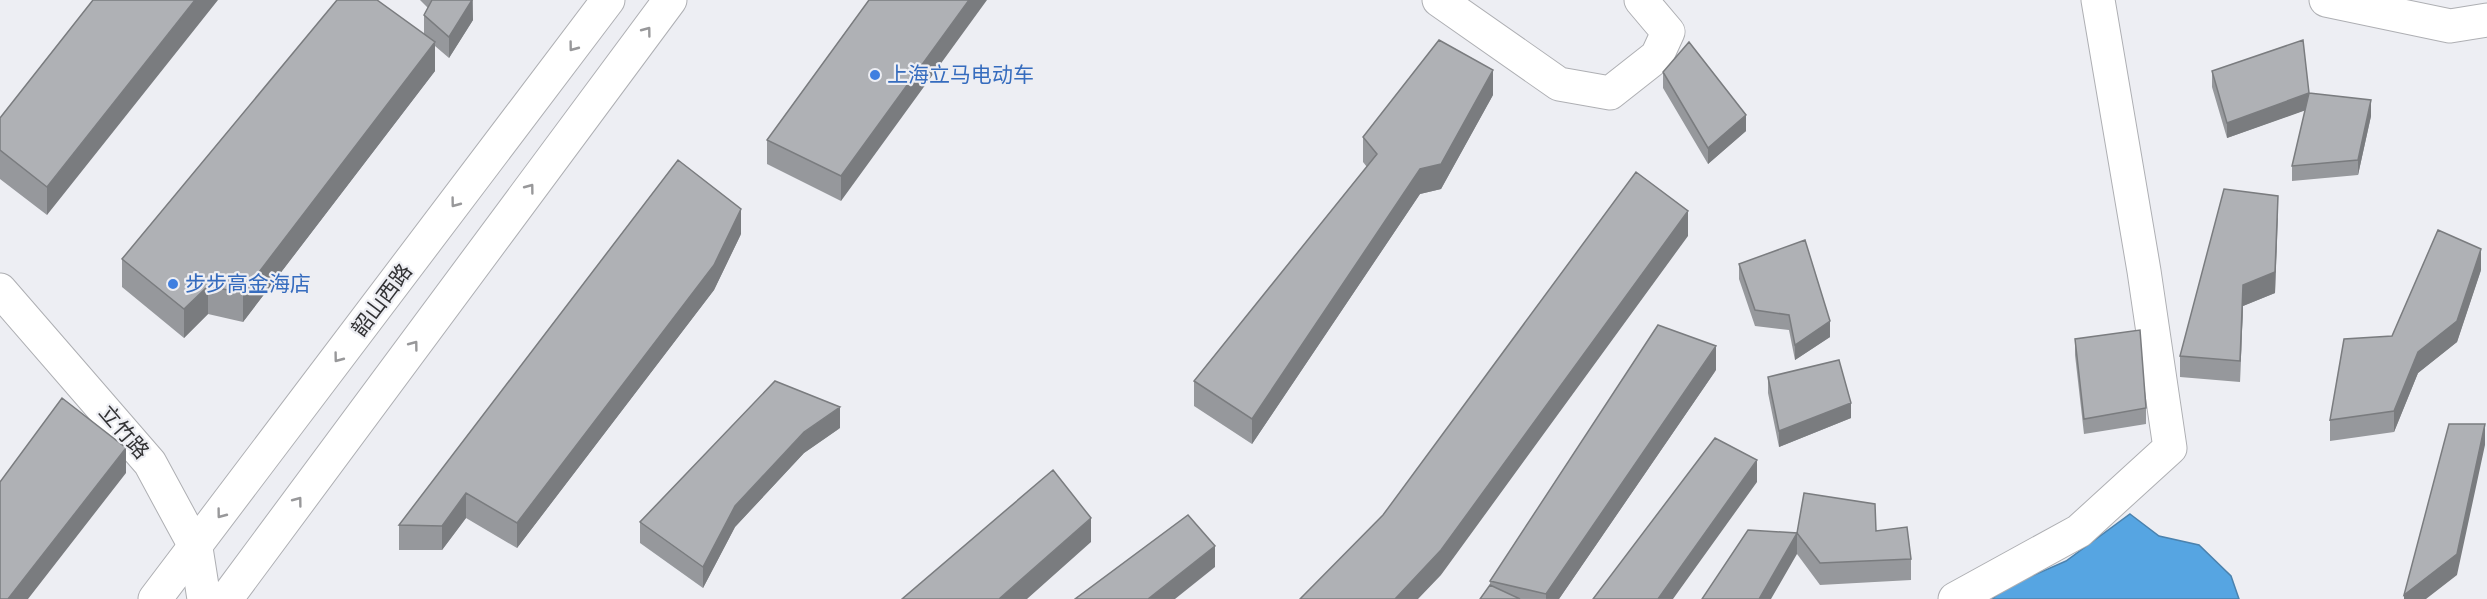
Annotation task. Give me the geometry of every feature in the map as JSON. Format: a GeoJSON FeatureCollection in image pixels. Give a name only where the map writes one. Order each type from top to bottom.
{"type":"FeatureCollection","features":[{"type":"Feature","properties":{"kind":"street","name":"韶山西路"},"geometry":{"type":"LineString","coordinates":[[155,599],[196,548],[608,0]]}},
{"type":"Feature","properties":{"kind":"street"},"geometry":{"type":"LineString","coordinates":[[226,599],[670,0]]}},
{"type":"Feature","properties":{"kind":"street"},"geometry":{"type":"LineString","coordinates":[[1439,0],[1559,84],[1610,93],[1657,56],[1668,32],[1641,0]]}},
{"type":"Feature","properties":{"kind":"street"},"geometry":{"type":"LineString","coordinates":[[1955,599],[2079,531],[2170,448],[2144,271],[2098,0]]}},
{"type":"Feature","properties":{"kind":"street"},"geometry":{"type":"LineString","coordinates":[[2326,0],[2450,26],[2487,20]]}},
{"type":"Feature","properties":{"kind":"street","name":"立竹路"},"geometry":{"type":"LineString","coordinates":[[0,290],[150,463],[196,548],[204,599]]}},
{"type":"Feature","properties":{"kind":"water"},"geometry":{"type":"Polygon","coordinates":[[[2130,514],[2159,536],[2199,545],[2231,576],[2239,599],[1992,599],[2007,587],[2066,561],[2130,514]]]}},
{"type":"Feature","properties":{"kind":"building"},"geometry":{"type":"Polygon","coordinates":[[[93,0],[195,0],[47,187],[0,150],[0,118],[93,0]]]}},
{"type":"Feature","properties":{"kind":"building"},"geometry":{"type":"Polygon","coordinates":[[[337,0],[377,0],[435,42],[243,293],[208,286],[184,309],[122,259],[337,0]]]}},
{"type":"Feature","properties":{"kind":"building"},"geometry":{"type":"Polygon","coordinates":[[[432,0],[472,0],[449,37],[424,15],[432,0]]]}},
{"type":"Feature","properties":{"kind":"building"},"geometry":{"type":"Polygon","coordinates":[[[869,0],[969,0],[841,176],[767,140],[869,0]]]}},
{"type":"Feature","properties":{"kind":"building"},"geometry":{"type":"Polygon","coordinates":[[[1439,40],[1493,70],[1441,164],[1420,169],[1252,419],[1194,381],[1377,154],[1363,137],[1439,40]]]}},
{"type":"Feature","properties":{"kind":"building"},"geometry":{"type":"Polygon","coordinates":[[[2303,40],[2309,93],[2227,123],[2212,71],[2303,40]]]}},
{"type":"Feature","properties":{"kind":"building"},"geometry":{"type":"Polygon","coordinates":[[[1689,42],[1746,115],[1708,148],[1663,72],[1689,42]]]}},
{"type":"Feature","properties":{"kind":"building"},"geometry":{"type":"Polygon","coordinates":[[[2309,93],[2371,100],[2358,160],[2292,166],[2309,93]]]}},
{"type":"Feature","properties":{"kind":"building"},"geometry":{"type":"Polygon","coordinates":[[[678,160],[741,209],[714,265],[517,523],[466,493],[442,526],[399,525],[678,160]]]}},
{"type":"Feature","properties":{"kind":"building"},"geometry":{"type":"Polygon","coordinates":[[[1636,172],[1688,211],[1441,550],[1395,599],[1300,599],[1383,515],[1636,172]]]}},
{"type":"Feature","properties":{"kind":"building"},"geometry":{"type":"Polygon","coordinates":[[[2224,189],[2278,196],[2275,272],[2243,285],[2240,361],[2180,356],[2224,189]]]}},
{"type":"Feature","properties":{"kind":"building"},"geometry":{"type":"Polygon","coordinates":[[[2438,230],[2481,249],[2457,321],[2418,352],[2394,411],[2330,420],[2344,339],[2392,336],[2438,230]]]}},
{"type":"Feature","properties":{"kind":"building"},"geometry":{"type":"Polygon","coordinates":[[[1805,240],[1830,321],[1795,345],[1789,315],[1755,310],[1739,264],[1805,240]]]}},
{"type":"Feature","properties":{"kind":"building"},"geometry":{"type":"Polygon","coordinates":[[[1658,325],[1716,346],[1546,594],[1490,581],[1658,325]]]}},
{"type":"Feature","properties":{"kind":"building"},"geometry":{"type":"Polygon","coordinates":[[[2140,330],[2146,408],[2084,419],[2075,339],[2140,330]]]}},
{"type":"Feature","properties":{"kind":"building"},"geometry":{"type":"Polygon","coordinates":[[[1839,360],[1851,403],[1779,431],[1768,377],[1839,360]]]}},
{"type":"Feature","properties":{"kind":"building"},"geometry":{"type":"Polygon","coordinates":[[[775,381],[840,407],[804,432],[735,506],[703,567],[640,522],[775,381]]]}},
{"type":"Feature","properties":{"kind":"building"},"geometry":{"type":"Polygon","coordinates":[[[62,398],[126,448],[8,599],[0,599],[0,482],[62,398]]]}},
{"type":"Feature","properties":{"kind":"building"},"geometry":{"type":"Polygon","coordinates":[[[2449,424],[2485,424],[2457,554],[2404,595],[2449,424]]]}},
{"type":"Feature","properties":{"kind":"building"},"geometry":{"type":"Polygon","coordinates":[[[1715,438],[1757,460],[1658,599],[1593,599],[1715,438]]]}},
{"type":"Feature","properties":{"kind":"building"},"geometry":{"type":"Polygon","coordinates":[[[1053,470],[1091,518],[999,599],[902,599],[1053,470]]]}},
{"type":"Feature","properties":{"kind":"building"},"geometry":{"type":"Polygon","coordinates":[[[1804,493],[1875,504],[1876,531],[1907,527],[1911,559],[1820,563],[1797,533],[1804,493]]]}},
{"type":"Feature","properties":{"kind":"building"},"geometry":{"type":"Polygon","coordinates":[[[1188,515],[1215,546],[1148,599],[1075,599],[1188,515]]]}},
{"type":"Feature","properties":{"kind":"building"},"geometry":{"type":"Polygon","coordinates":[[[1748,530],[1797,533],[1759,599],[1702,599],[1748,530]]]}},
{"type":"Feature","properties":{"kind":"building"},"geometry":{"type":"Polygon","coordinates":[[[1490,585],[1520,599],[1480,599],[1490,585]]]}},
{"type":"Feature","properties":{"kind":"place","name":"上海立马电动车"},"geometry":{"type":"Point","coordinates":[875,75]}},
{"type":"Feature","properties":{"kind":"place","name":"步步高金海店"},"geometry":{"type":"Point","coordinates":[173,284]}}]}
